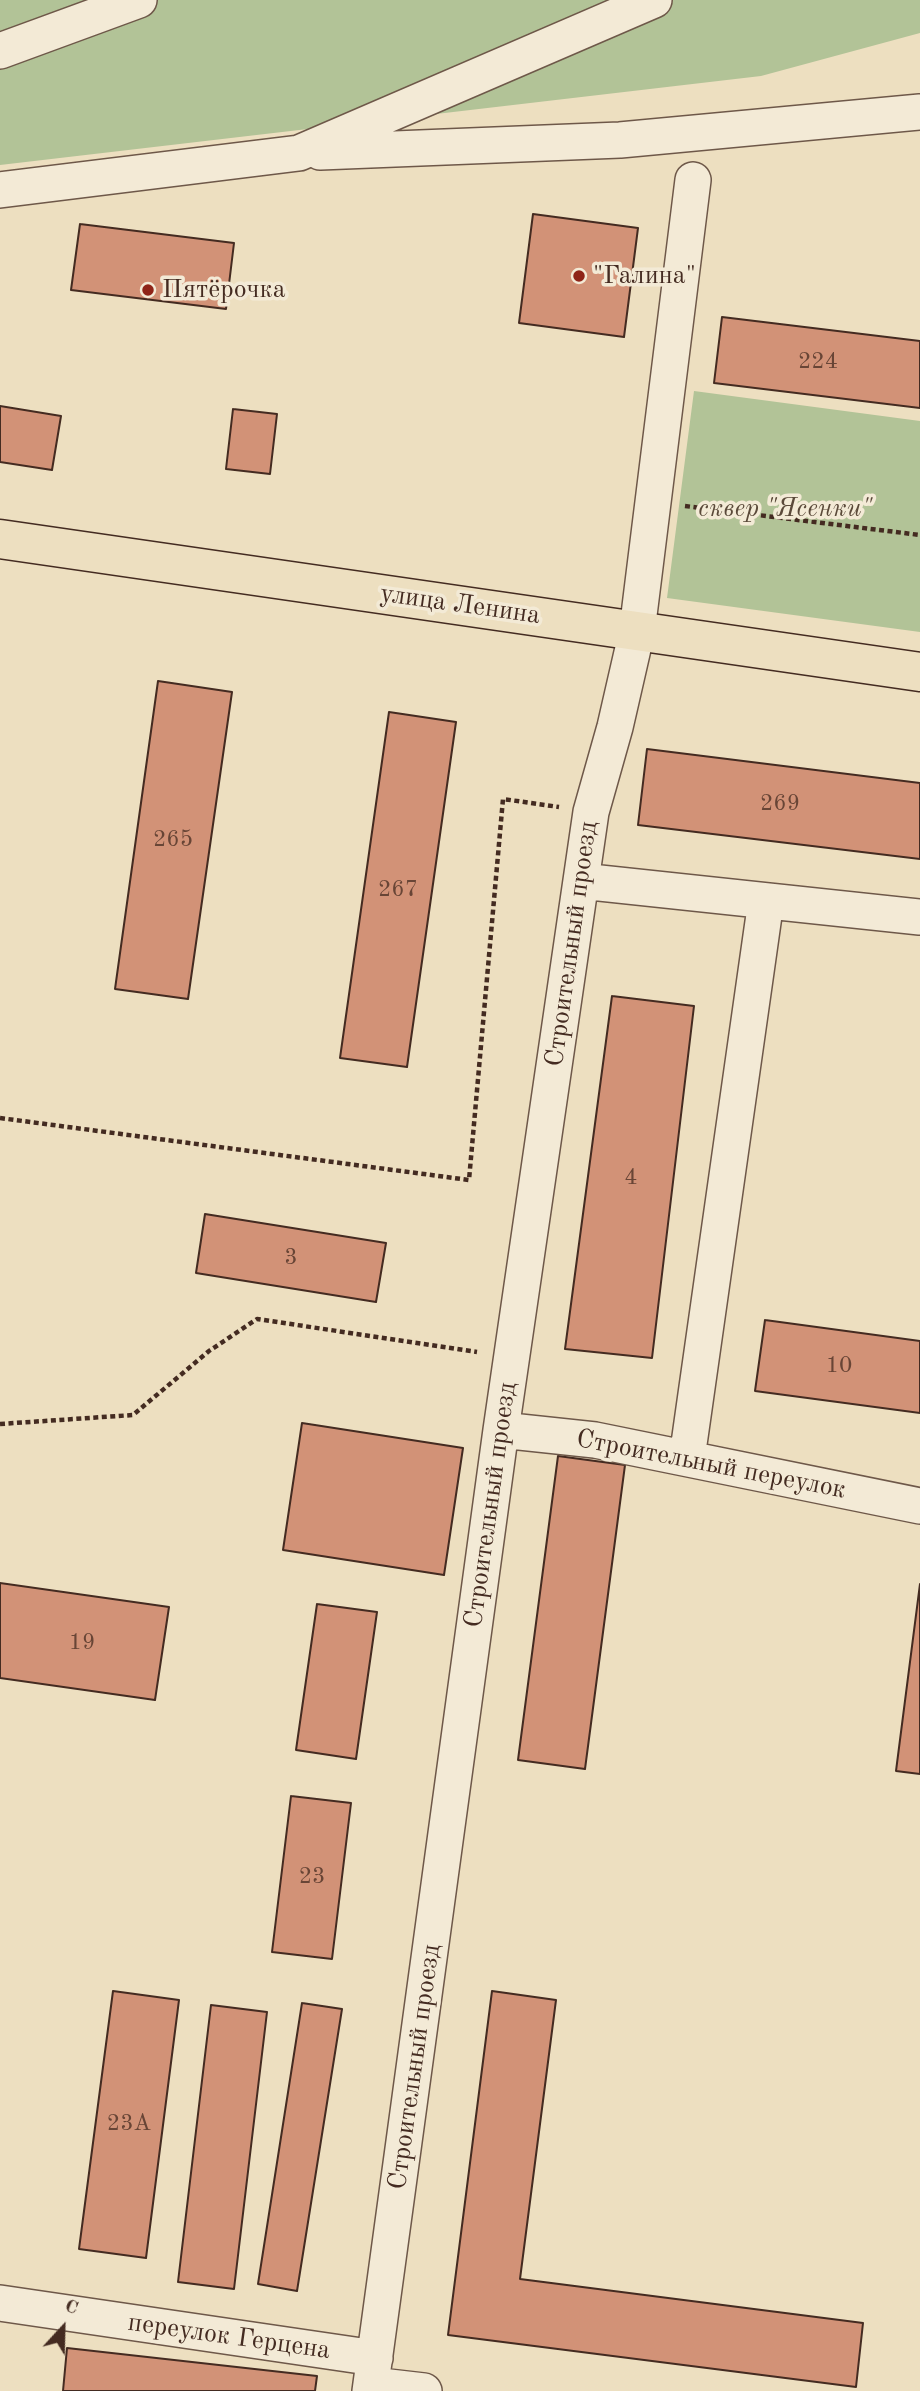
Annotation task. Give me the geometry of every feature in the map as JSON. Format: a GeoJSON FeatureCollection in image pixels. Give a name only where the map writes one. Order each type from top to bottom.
{"type":"FeatureCollection","features":[{"type":"Feature","properties":{"kind":"main road","name":"улица Ленина"},"geometry":{"type":"LineString","coordinates":[[0,540],[920,672]]}},
{"type":"Feature","properties":{"kind":"street"},"geometry":{"type":"LineString","coordinates":[[0,51],[139,0]]}},
{"type":"Feature","properties":{"kind":"street"},"geometry":{"type":"LineString","coordinates":[[299,153],[654,0]]}},
{"type":"Feature","properties":{"kind":"street"},"geometry":{"type":"LineString","coordinates":[[0,190],[299,153],[620,140],[920,112]]}},
{"type":"Feature","properties":{"kind":"street","name":"Строительный проезд"},"geometry":{"type":"LineString","coordinates":[[372,2378],[511,1357],[591,812],[615,727],[637,631],[693,180]]}},
{"type":"Feature","properties":{"kind":"street"},"geometry":{"type":"LineString","coordinates":[[581,881],[920,917]]}},
{"type":"Feature","properties":{"kind":"street"},"geometry":{"type":"LineString","coordinates":[[687,1458],[766,901]]}},
{"type":"Feature","properties":{"kind":"street","name":"Строительный переулок"},"geometry":{"type":"LineString","coordinates":[[501,1430],[595,1440],[920,1506]]}},
{"type":"Feature","properties":{"kind":"street","name":"переулок Герцена"},"geometry":{"type":"LineString","coordinates":[[0,2303],[372,2378],[424,2391]]}},
{"type":"Feature","properties":{"kind":"path"},"geometry":{"type":"LineString","coordinates":[[653,502],[920,535]]}},
{"type":"Feature","properties":{"kind":"path"},"geometry":{"type":"LineString","coordinates":[[0,1118],[469,1180],[503,799],[591,812]]}},
{"type":"Feature","properties":{"kind":"path"},"geometry":{"type":"LineString","coordinates":[[0,1424],[133,1415],[209,1351],[257,1319],[511,1357]]}},
{"type":"Feature","properties":{"kind":"green space"},"geometry":{"type":"Polygon","coordinates":[[[0,0],[920,0],[920,33],[761,76],[0,165],[0,0]]]}},
{"type":"Feature","properties":{"kind":"green space","name":"сквер \"Ясенки\""},"geometry":{"type":"Polygon","coordinates":[[[694,391],[920,421],[920,632],[667,598],[694,391]]]}},
{"type":"Feature","properties":{"kind":"building","name":"\"Галина\""},"geometry":{"type":"Polygon","coordinates":[[[533,214],[638,228],[624,337],[519,323],[533,214]]]}},
{"type":"Feature","properties":{"kind":"building"},"geometry":{"type":"Polygon","coordinates":[[[80,224],[234,243],[226,309],[71,290],[80,224]]]}},
{"type":"Feature","properties":{"kind":"building"},"geometry":{"type":"Polygon","coordinates":[[[722,317],[920,341],[920,408],[714,383],[722,317]]]}},
{"type":"Feature","properties":{"kind":"building"},"geometry":{"type":"Polygon","coordinates":[[[0,406],[61,416],[52,470],[0,462],[0,406]]]}},
{"type":"Feature","properties":{"kind":"building"},"geometry":{"type":"Polygon","coordinates":[[[233,409],[277,414],[270,474],[226,469],[233,409]]]}},
{"type":"Feature","properties":{"kind":"building"},"geometry":{"type":"Polygon","coordinates":[[[158,681],[232,692],[188,999],[115,989],[158,681]]]}},
{"type":"Feature","properties":{"kind":"building"},"geometry":{"type":"Polygon","coordinates":[[[389,712],[456,722],[407,1067],[340,1058],[389,712]]]}},
{"type":"Feature","properties":{"kind":"building"},"geometry":{"type":"Polygon","coordinates":[[[647,749],[920,783],[920,859],[638,825],[647,749]]]}},
{"type":"Feature","properties":{"kind":"building"},"geometry":{"type":"Polygon","coordinates":[[[612,996],[694,1006],[652,1358],[565,1349],[612,996]]]}},
{"type":"Feature","properties":{"kind":"building"},"geometry":{"type":"Polygon","coordinates":[[[205,1214],[386,1243],[376,1302],[196,1273],[205,1214]]]}},
{"type":"Feature","properties":{"kind":"building"},"geometry":{"type":"Polygon","coordinates":[[[765,1320],[920,1341],[920,1413],[755,1391],[765,1320]]]}},
{"type":"Feature","properties":{"kind":"building"},"geometry":{"type":"Polygon","coordinates":[[[302,1423],[463,1448],[444,1575],[283,1550],[302,1423]]]}},
{"type":"Feature","properties":{"kind":"building"},"geometry":{"type":"Polygon","coordinates":[[[558,1456],[625,1465],[585,1769],[518,1760],[558,1456]]]}},
{"type":"Feature","properties":{"kind":"building"},"geometry":{"type":"Polygon","coordinates":[[[0,1583],[169,1607],[155,1700],[0,1678],[0,1583]]]}},
{"type":"Feature","properties":{"kind":"building"},"geometry":{"type":"Polygon","coordinates":[[[920,1584],[920,1774],[896,1771],[920,1584]]]}},
{"type":"Feature","properties":{"kind":"building"},"geometry":{"type":"Polygon","coordinates":[[[317,1604],[377,1612],[356,1759],[296,1750],[317,1604]]]}},
{"type":"Feature","properties":{"kind":"building"},"geometry":{"type":"Polygon","coordinates":[[[291,1796],[351,1803],[332,1959],[272,1952],[291,1796]]]}},
{"type":"Feature","properties":{"kind":"building"},"geometry":{"type":"Polygon","coordinates":[[[113,1991],[179,2000],[146,2258],[79,2249],[113,1991]]]}},
{"type":"Feature","properties":{"kind":"building"},"geometry":{"type":"Polygon","coordinates":[[[492,1991],[556,2000],[520,2279],[863,2323],[856,2387],[448,2335],[492,1991]]]}},
{"type":"Feature","properties":{"kind":"building"},"geometry":{"type":"Polygon","coordinates":[[[302,2003],[342,2009],[297,2291],[258,2284],[302,2003]]]}},
{"type":"Feature","properties":{"kind":"building"},"geometry":{"type":"Polygon","coordinates":[[[211,2005],[267,2012],[234,2289],[178,2282],[211,2005]]]}},
{"type":"Feature","properties":{"kind":"building"},"geometry":{"type":"Polygon","coordinates":[[[67,2348],[317,2376],[315,2391],[63,2391],[67,2348]]]}},
{"type":"Feature","properties":{"kind":"place","name":"\"Галина\""},"geometry":{"type":"Point","coordinates":[579,276]}},
{"type":"Feature","properties":{"kind":"place","name":"Пятёрочка"},"geometry":{"type":"Point","coordinates":[148,290]}}]}
